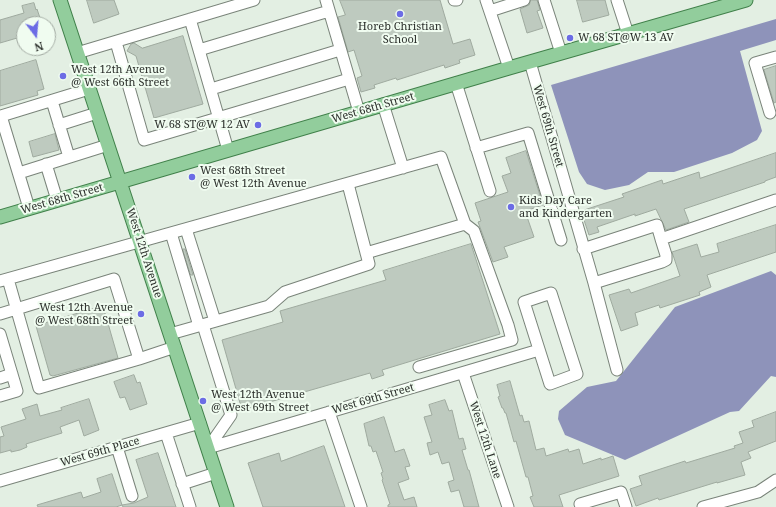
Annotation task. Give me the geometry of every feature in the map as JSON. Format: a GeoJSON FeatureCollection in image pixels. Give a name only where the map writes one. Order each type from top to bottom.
{"type":"FeatureCollection","features":[{"type":"Feature","properties":{"kind":"main road","name":"West 12th Avenue"},"geometry":{"type":"LineString","coordinates":[[60,0],[227,507]]}},
{"type":"Feature","properties":{"kind":"main road","name":"West 68th Street"},"geometry":{"type":"LineString","coordinates":[[0,216],[746,0]]}},
{"type":"Feature","properties":{"kind":"street"},"geometry":{"type":"LineString","coordinates":[[77,53],[254,0]]}},
{"type":"Feature","properties":{"kind":"street"},"geometry":{"type":"LineString","coordinates":[[486,0],[509,68]]}},
{"type":"Feature","properties":{"kind":"street"},"geometry":{"type":"LineString","coordinates":[[490,11],[524,0]]}},
{"type":"Feature","properties":{"kind":"street"},"geometry":{"type":"LineString","coordinates":[[544,0],[561,53]]}},
{"type":"Feature","properties":{"kind":"street"},"geometry":{"type":"LineString","coordinates":[[617,0],[628,34]]}},
{"type":"Feature","properties":{"kind":"street"},"geometry":{"type":"LineString","coordinates":[[199,50],[327,5],[359,112]]}},
{"type":"Feature","properties":{"kind":"street"},"geometry":{"type":"LineString","coordinates":[[190,19],[228,150]]}},
{"type":"Feature","properties":{"kind":"street"},"geometry":{"type":"LineString","coordinates":[[116,42],[144,140],[349,79]]}},
{"type":"Feature","properties":{"kind":"street"},"geometry":{"type":"LineString","coordinates":[[210,89],[340,50]]}},
{"type":"Feature","properties":{"kind":"street"},"geometry":{"type":"LineString","coordinates":[[770,113],[755,63],[776,57]]}},
{"type":"Feature","properties":{"kind":"street","name":"West 69th Street"},"geometry":{"type":"LineString","coordinates":[[530,62],[594,283],[617,370]]}},
{"type":"Feature","properties":{"kind":"street"},"geometry":{"type":"LineString","coordinates":[[456,83],[490,191]]}},
{"type":"Feature","properties":{"kind":"street"},"geometry":{"type":"LineString","coordinates":[[30,208],[1,116],[89,89]]}},
{"type":"Feature","properties":{"kind":"street"},"geometry":{"type":"LineString","coordinates":[[52,101],[69,157]]}},
{"type":"Feature","properties":{"kind":"street"},"geometry":{"type":"LineString","coordinates":[[383,104],[403,168]]}},
{"type":"Feature","properties":{"kind":"street"},"geometry":{"type":"LineString","coordinates":[[59,125],[97,113]]}},
{"type":"Feature","properties":{"kind":"street"},"geometry":{"type":"LineString","coordinates":[[476,148],[528,133],[561,240]]}},
{"type":"Feature","properties":{"kind":"street"},"geometry":{"type":"LineString","coordinates":[[19,172],[108,146]]}},
{"type":"Feature","properties":{"kind":"street"},"geometry":{"type":"LineString","coordinates":[[174,347],[39,388],[17,309],[4,280],[441,157],[465,224],[474,231],[512,340],[419,367]]}},
{"type":"Feature","properties":{"kind":"street"},"geometry":{"type":"LineString","coordinates":[[46,164],[57,200]]}},
{"type":"Feature","properties":{"kind":"street"},"geometry":{"type":"LineString","coordinates":[[170,334],[269,306],[285,292],[369,264],[348,184]]}},
{"type":"Feature","properties":{"kind":"street"},"geometry":{"type":"LineString","coordinates":[[661,239],[776,200]]}},
{"type":"Feature","properties":{"kind":"street"},"geometry":{"type":"LineString","coordinates":[[366,253],[465,224]]}},
{"type":"Feature","properties":{"kind":"street"},"geometry":{"type":"LineString","coordinates":[[583,249],[657,225],[666,255],[666,260],[594,283]]}},
{"type":"Feature","properties":{"kind":"street"},"geometry":{"type":"LineString","coordinates":[[186,229],[215,321]]}},
{"type":"Feature","properties":{"kind":"street"},"geometry":{"type":"LineString","coordinates":[[171,233],[231,415],[208,448]]}},
{"type":"Feature","properties":{"kind":"street"},"geometry":{"type":"LineString","coordinates":[[0,314],[114,279],[138,359]]}},
{"type":"Feature","properties":{"kind":"street"},"geometry":{"type":"LineString","coordinates":[[551,293],[577,374],[550,384],[539,350],[524,302],[551,293]]}},
{"type":"Feature","properties":{"kind":"street"},"geometry":{"type":"LineString","coordinates":[[0,334],[17,391],[0,396]]}},
{"type":"Feature","properties":{"kind":"street","name":"West 69th Street"},"geometry":{"type":"LineString","coordinates":[[208,448],[539,350]]}},
{"type":"Feature","properties":{"kind":"street","name":"West 12th Lane"},"geometry":{"type":"LineString","coordinates":[[463,373],[508,507]]}},
{"type":"Feature","properties":{"kind":"street"},"geometry":{"type":"LineString","coordinates":[[0,378],[12,374]]}},
{"type":"Feature","properties":{"kind":"street"},"geometry":{"type":"LineString","coordinates":[[329,412],[361,507]]}},
{"type":"Feature","properties":{"kind":"street","name":"West 69th Place"},"geometry":{"type":"LineString","coordinates":[[0,481],[200,423]]}},
{"type":"Feature","properties":{"kind":"street"},"geometry":{"type":"LineString","coordinates":[[166,433],[190,507]]}},
{"type":"Feature","properties":{"kind":"street"},"geometry":{"type":"LineString","coordinates":[[117,447],[132,496]]}},
{"type":"Feature","properties":{"kind":"street"},"geometry":{"type":"LineString","coordinates":[[182,484],[216,473]]}},
{"type":"Feature","properties":{"kind":"street"},"geometry":{"type":"LineString","coordinates":[[703,507],[758,492],[776,480]]}},
{"type":"Feature","properties":{"kind":"street"},"geometry":{"type":"LineString","coordinates":[[580,504],[621,492],[626,507]]}},
{"type":"Feature","properties":{"kind":"water"},"geometry":{"type":"Polygon","coordinates":[[[776,19],[776,40],[740,51],[762,131],[757,140],[732,153],[674,172],[648,172],[629,185],[605,190],[587,184],[579,172],[551,85],[776,19]]]}},
{"type":"Feature","properties":{"kind":"water"},"geometry":{"type":"Polygon","coordinates":[[[771,271],[776,275],[776,377],[771,376],[739,411],[730,412],[625,460],[565,435],[558,419],[559,411],[587,387],[616,381],[675,307],[771,271]]]}},
{"type":"Feature","properties":{"kind":"building"},"geometry":{"type":"Polygon","coordinates":[[[87,0],[114,0],[119,14],[94,23],[87,0]]]}},
{"type":"Feature","properties":{"kind":"building"},"geometry":{"type":"Polygon","coordinates":[[[340,0],[440,0],[453,44],[470,39],[475,55],[459,60],[460,63],[445,68],[444,65],[397,80],[396,78],[374,85],[375,88],[361,92],[357,78],[362,76],[354,50],[348,52],[338,17],[345,15],[340,0]]]}},
{"type":"Feature","properties":{"kind":"building"},"geometry":{"type":"Polygon","coordinates":[[[531,0],[537,0],[540,10],[537,11],[543,28],[527,33],[520,9],[529,5],[531,0]]]}},
{"type":"Feature","properties":{"kind":"building"},"geometry":{"type":"Polygon","coordinates":[[[577,0],[605,0],[609,15],[583,22],[577,0]]]}},
{"type":"Feature","properties":{"kind":"building"},"geometry":{"type":"Polygon","coordinates":[[[34,3],[39,16],[16,16],[16,38],[0,43],[0,20],[24,13],[22,6],[34,3]]]}},
{"type":"Feature","properties":{"kind":"building"},"geometry":{"type":"Polygon","coordinates":[[[183,36],[203,104],[154,118],[136,56],[127,51],[131,44],[134,43],[142,48],[183,36]]]}},
{"type":"Feature","properties":{"kind":"building"},"geometry":{"type":"Polygon","coordinates":[[[36,60],[44,89],[37,91],[38,95],[0,106],[0,71],[36,60]]]}},
{"type":"Feature","properties":{"kind":"building"},"geometry":{"type":"Polygon","coordinates":[[[776,66],[776,102],[774,103],[764,70],[776,66]]]}},
{"type":"Feature","properties":{"kind":"building"},"geometry":{"type":"Polygon","coordinates":[[[55,134],[59,150],[33,157],[29,142],[55,134]]]}},
{"type":"Feature","properties":{"kind":"building"},"geometry":{"type":"Polygon","coordinates":[[[526,151],[543,205],[525,211],[534,237],[504,247],[508,257],[493,262],[478,222],[481,221],[475,203],[508,192],[502,176],[511,173],[506,158],[526,151]]]}},
{"type":"Feature","properties":{"kind":"building"},"geometry":{"type":"Polygon","coordinates":[[[776,153],[776,177],[684,209],[689,222],[666,230],[656,209],[635,216],[635,214],[597,227],[599,232],[589,235],[581,211],[624,197],[622,194],[662,180],[663,184],[699,172],[700,178],[776,153]]]}},
{"type":"Feature","properties":{"kind":"building"},"geometry":{"type":"Polygon","coordinates":[[[776,225],[776,252],[707,275],[711,287],[699,292],[700,295],[660,308],[659,305],[635,313],[638,325],[621,331],[609,295],[629,289],[631,293],[680,276],[672,252],[697,244],[701,257],[719,252],[717,244],[776,225]]]}},
{"type":"Feature","properties":{"kind":"building"},"geometry":{"type":"Polygon","coordinates":[[[471,244],[500,334],[382,370],[384,375],[372,379],[370,373],[242,410],[222,340],[283,322],[280,311],[386,280],[383,271],[471,244]]]}},
{"type":"Feature","properties":{"kind":"building"},"geometry":{"type":"Polygon","coordinates":[[[183,249],[185,249],[193,275],[191,275],[183,249]]]}},
{"type":"Feature","properties":{"kind":"building"},"geometry":{"type":"Polygon","coordinates":[[[96,308],[105,313],[118,358],[53,376],[50,375],[36,326],[96,308]]]}},
{"type":"Feature","properties":{"kind":"building"},"geometry":{"type":"Polygon","coordinates":[[[134,375],[137,383],[140,382],[147,404],[130,410],[125,397],[120,398],[114,382],[134,375]]]}},
{"type":"Feature","properties":{"kind":"building"},"geometry":{"type":"Polygon","coordinates":[[[510,381],[520,416],[522,415],[524,422],[529,421],[536,450],[544,448],[546,456],[568,449],[569,452],[579,449],[583,464],[613,456],[619,476],[559,495],[563,507],[534,507],[530,497],[533,496],[528,477],[526,477],[506,413],[502,408],[498,397],[500,396],[497,385],[510,381]]]}},
{"type":"Feature","properties":{"kind":"building"},"geometry":{"type":"Polygon","coordinates":[[[89,399],[99,430],[84,436],[79,420],[60,427],[62,433],[26,444],[27,447],[20,450],[11,452],[11,450],[0,453],[0,437],[4,436],[1,427],[26,419],[22,409],[37,404],[40,416],[62,410],[61,408],[89,399]]]}},
{"type":"Feature","properties":{"kind":"building"},"geometry":{"type":"Polygon","coordinates":[[[445,400],[449,411],[452,410],[459,439],[463,438],[466,449],[462,450],[479,507],[464,507],[459,490],[451,492],[448,482],[454,480],[449,462],[442,464],[438,452],[430,455],[427,443],[432,442],[424,417],[432,415],[429,405],[445,400]]]}},
{"type":"Feature","properties":{"kind":"building"},"geometry":{"type":"Polygon","coordinates":[[[776,412],[776,441],[748,452],[751,458],[741,462],[745,475],[659,500],[658,498],[636,506],[630,489],[642,485],[639,476],[685,461],[686,463],[735,448],[734,446],[743,443],[739,432],[754,427],[752,421],[776,412]]]}},
{"type":"Feature","properties":{"kind":"building"},"geometry":{"type":"Polygon","coordinates":[[[384,417],[395,452],[404,449],[410,466],[405,467],[409,479],[398,483],[404,500],[414,497],[417,507],[388,507],[390,504],[382,480],[381,473],[383,472],[376,451],[373,452],[371,446],[369,446],[364,424],[384,417]]]}},
{"type":"Feature","properties":{"kind":"building"},"geometry":{"type":"Polygon","coordinates":[[[324,446],[345,507],[263,507],[248,463],[279,453],[281,461],[324,446]]]}},
{"type":"Feature","properties":{"kind":"building"},"geometry":{"type":"Polygon","coordinates":[[[158,453],[176,507],[123,507],[122,505],[134,503],[148,497],[136,460],[158,453]]]}},
{"type":"Feature","properties":{"kind":"building"},"geometry":{"type":"Polygon","coordinates":[[[112,474],[122,505],[116,507],[38,507],[37,505],[81,492],[83,498],[101,492],[97,479],[112,474]]]}},
{"type":"Feature","properties":{"kind":"place","name":"Horeb Christian School"},"geometry":{"type":"Point","coordinates":[400,14]}},
{"type":"Feature","properties":{"kind":"place","name":"W 68 ST@W 13 AV"},"geometry":{"type":"Point","coordinates":[570,38]}},
{"type":"Feature","properties":{"kind":"place","name":"West 12th Avenue @ West 66th Street"},"geometry":{"type":"Point","coordinates":[63,76]}},
{"type":"Feature","properties":{"kind":"place","name":"W 68 ST@W 12 AV"},"geometry":{"type":"Point","coordinates":[258,125]}},
{"type":"Feature","properties":{"kind":"place","name":"West 68th Street @ West 12th Avenue"},"geometry":{"type":"Point","coordinates":[192,177]}},
{"type":"Feature","properties":{"kind":"place","name":"Kids Day Care and Kindergarten"},"geometry":{"type":"Point","coordinates":[511,207]}},
{"type":"Feature","properties":{"kind":"place","name":"West 12th Avenue @ West 68th Street"},"geometry":{"type":"Point","coordinates":[141,314]}},
{"type":"Feature","properties":{"kind":"place","name":"West 12th Avenue @ West 69th Street"},"geometry":{"type":"Point","coordinates":[203,401]}}]}
